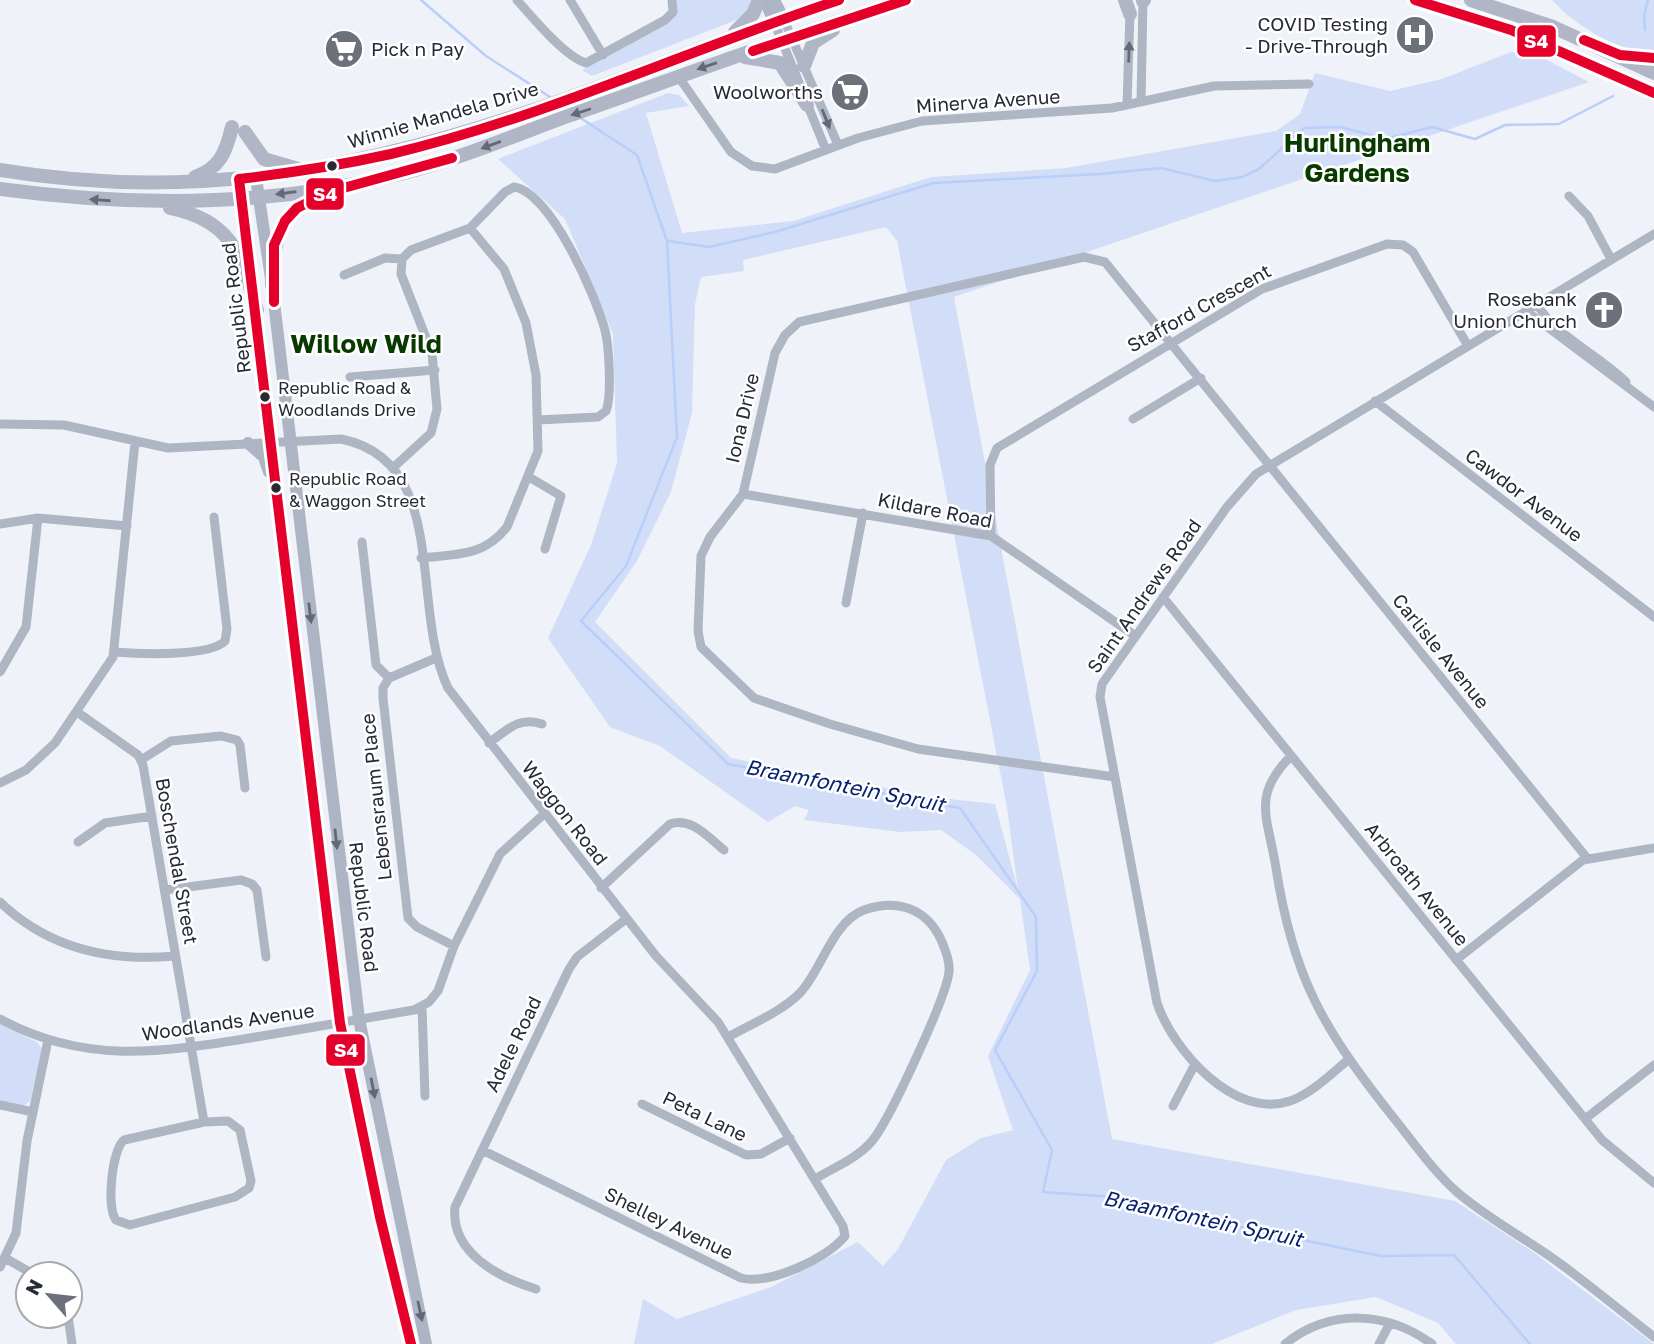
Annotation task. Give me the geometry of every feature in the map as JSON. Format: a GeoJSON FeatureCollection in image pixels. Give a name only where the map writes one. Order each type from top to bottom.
{"type":"FeatureCollection","features":[{"type":"Feature","properties":{"kind":"main road"},"geometry":{"type":"LineString","coordinates":[[726,40],[753,14],[759,0]]}},
{"type":"Feature","properties":{"kind":"main road"},"geometry":{"type":"LineString","coordinates":[[765,0],[778,20]]}},
{"type":"Feature","properties":{"kind":"main road"},"geometry":{"type":"LineString","coordinates":[[774,0],[778,20]]}},
{"type":"Feature","properties":{"kind":"main road","name":"Winnie Mandela Drive"},"geometry":{"type":"LineString","coordinates":[[0,170],[81,181],[173,184],[307,171],[438,141],[524,113],[839,0]]}},
{"type":"Feature","properties":{"kind":"main road","name":"Winnie Mandela Drive"},"geometry":{"type":"LineString","coordinates":[[0,189],[143,203],[242,200],[362,182],[468,153],[678,76],[906,0]]}},
{"type":"Feature","properties":{"kind":"main road"},"geometry":{"type":"LineString","coordinates":[[1415,0],[1511,30],[1654,93]]}},
{"type":"Feature","properties":{"kind":"main road"},"geometry":{"type":"LineString","coordinates":[[1471,0],[1553,27],[1620,55],[1654,73]]}},
{"type":"Feature","properties":{"kind":"main road"},"geometry":{"type":"LineString","coordinates":[[804,66],[813,43],[836,27],[882,8]]}},
{"type":"Feature","properties":{"kind":"main road"},"geometry":{"type":"LineString","coordinates":[[1620,55],[1654,58]]}},
{"type":"Feature","properties":{"kind":"main road"},"geometry":{"type":"LineString","coordinates":[[734,57],[766,59],[780,63],[807,105]]}},
{"type":"Feature","properties":{"kind":"main road"},"geometry":{"type":"LineString","coordinates":[[173,184],[209,172],[219,164],[238,130],[264,159],[307,171]]}},
{"type":"Feature","properties":{"kind":"main road","name":"Republic Road"},"geometry":{"type":"LineString","coordinates":[[256,178],[272,285],[359,1019],[426,1344]]}},
{"type":"Feature","properties":{"kind":"main road","name":"Republic Road"},"geometry":{"type":"LineString","coordinates":[[239,179],[257,310],[278,510],[341,1023],[369,1169],[411,1344]]}},
{"type":"Feature","properties":{"kind":"main road"},"geometry":{"type":"LineString","coordinates":[[272,285],[274,247],[286,219],[302,204],[317,196],[362,182]]}},
{"type":"Feature","properties":{"kind":"main road"},"geometry":{"type":"LineString","coordinates":[[143,203],[196,214],[220,229],[238,252],[257,310]]}},
{"type":"Feature","properties":{"kind":"main road"},"geometry":{"type":"LineString","coordinates":[[248,443],[265,459],[278,510]]}},
{"type":"Feature","properties":{"kind":"street"},"geometry":{"type":"LineString","coordinates":[[517,0],[578,60],[586,63],[665,20],[673,12],[673,0]]}},
{"type":"Feature","properties":{"kind":"street"},"geometry":{"type":"LineString","coordinates":[[570,0],[603,55]]}},
{"type":"Feature","properties":{"kind":"street"},"geometry":{"type":"LineString","coordinates":[[1136,3],[1141,102]]}},
{"type":"Feature","properties":{"kind":"street"},"geometry":{"type":"LineString","coordinates":[[1127,104],[1136,3]]}},
{"type":"Feature","properties":{"kind":"street"},"geometry":{"type":"LineString","coordinates":[[778,20],[804,66],[838,145]]}},
{"type":"Feature","properties":{"kind":"street"},"geometry":{"type":"LineString","coordinates":[[788,40],[807,105],[826,150]]}},
{"type":"Feature","properties":{"kind":"street","name":"Minerva Avenue"},"geometry":{"type":"LineString","coordinates":[[678,76],[731,152],[744,163],[775,169],[838,145],[922,121],[1047,114],[1141,102],[1214,86],[1309,83]]}},
{"type":"Feature","properties":{"kind":"street"},"geometry":{"type":"LineString","coordinates":[[344,275],[385,258],[402,258],[411,250],[470,228],[508,190],[516,187],[527,192],[562,231],[603,325],[608,388],[606,411],[598,417],[538,420]]}},
{"type":"Feature","properties":{"kind":"street"},"geometry":{"type":"LineString","coordinates":[[1569,196],[1588,216],[1611,259]]}},
{"type":"Feature","properties":{"kind":"street"},"geometry":{"type":"LineString","coordinates":[[421,558],[466,554],[483,549],[491,543],[507,527],[539,445],[536,375],[523,316],[502,264],[470,228]]}},
{"type":"Feature","properties":{"kind":"street","name":"Saint Andrews Road"},"geometry":{"type":"LineString","coordinates":[[1348,1060],[1303,1095],[1275,1103],[1240,1095],[1194,1066],[1168,1030],[1157,1003],[1100,690],[1107,673],[1244,486],[1269,465],[1654,234]]}},
{"type":"Feature","properties":{"kind":"street","name":"Stafford Crescent"},"geometry":{"type":"LineString","coordinates":[[991,536],[990,465],[997,448],[1262,289],[1396,244],[1409,249],[1418,259],[1468,346]]}},
{"type":"Feature","properties":{"kind":"street","name":"Iona Drive"},"geometry":{"type":"LineString","coordinates":[[1115,777],[918,749],[830,724],[754,698],[723,672],[701,647],[698,631],[701,556],[709,537],[743,494],[775,353],[785,335],[807,319],[1088,257],[1105,262],[1116,273],[1269,465]]}},
{"type":"Feature","properties":{"kind":"street"},"geometry":{"type":"LineString","coordinates":[[395,466],[426,439],[434,426],[437,409],[435,370],[426,335],[401,274],[402,258]]}},
{"type":"Feature","properties":{"kind":"street"},"geometry":{"type":"LineString","coordinates":[[1537,304],[1549,323],[1654,407]]}},
{"type":"Feature","properties":{"kind":"street"},"geometry":{"type":"LineString","coordinates":[[1526,311],[1585,352]]}},
{"type":"Feature","properties":{"kind":"street"},"geometry":{"type":"LineString","coordinates":[[350,377],[435,370]]}},
{"type":"Feature","properties":{"kind":"street"},"geometry":{"type":"LineString","coordinates":[[1133,419],[1201,379]]}},
{"type":"Feature","properties":{"kind":"street","name":"Cawdor Avenue"},"geometry":{"type":"LineString","coordinates":[[1375,401],[1654,617]]}},
{"type":"Feature","properties":{"kind":"street"},"geometry":{"type":"LineString","coordinates":[[0,424],[64,425],[135,442],[175,448],[271,440]]}},
{"type":"Feature","properties":{"kind":"street","name":"Waggon Road"},"geometry":{"type":"LineString","coordinates":[[271,440],[350,440],[369,447],[395,466],[412,496],[436,658],[448,688],[601,888],[656,956],[700,1000],[728,1037],[845,1230],[842,1240]]}},
{"type":"Feature","properties":{"kind":"street"},"geometry":{"type":"LineString","coordinates":[[0,783],[35,762],[55,743],[115,652],[135,442]]}},
{"type":"Feature","properties":{"kind":"street","name":"Carlisle Avenue"},"geometry":{"type":"LineString","coordinates":[[1269,465],[1587,858]]}},
{"type":"Feature","properties":{"kind":"street"},"geometry":{"type":"LineString","coordinates":[[528,477],[561,496],[545,549]]}},
{"type":"Feature","properties":{"kind":"street","name":"Kildare Road"},"geometry":{"type":"LineString","coordinates":[[743,494],[991,536],[1134,635]]}},
{"type":"Feature","properties":{"kind":"street"},"geometry":{"type":"LineString","coordinates":[[846,603],[863,513]]}},
{"type":"Feature","properties":{"kind":"street"},"geometry":{"type":"LineString","coordinates":[[115,652],[141,654],[214,649],[225,641],[227,629],[214,517]]}},
{"type":"Feature","properties":{"kind":"street"},"geometry":{"type":"LineString","coordinates":[[0,524],[38,518],[127,526]]}},
{"type":"Feature","properties":{"kind":"street"},"geometry":{"type":"LineString","coordinates":[[0,672],[26,627],[38,518]]}},
{"type":"Feature","properties":{"kind":"street"},"geometry":{"type":"LineString","coordinates":[[362,542],[376,665],[389,678],[436,658]]}},
{"type":"Feature","properties":{"kind":"street","name":"Arbroath Avenue"},"geometry":{"type":"LineString","coordinates":[[1163,597],[1585,1119],[1609,1147],[1654,1182]]}},
{"type":"Feature","properties":{"kind":"street","name":"Lebensraum Place"},"geometry":{"type":"LineString","coordinates":[[389,678],[383,688],[383,698],[408,918],[417,927],[454,946]]}},
{"type":"Feature","properties":{"kind":"street","name":"Boschendal Street"},"geometry":{"type":"LineString","coordinates":[[77,712],[141,760],[204,1122]]}},
{"type":"Feature","properties":{"kind":"street"},"geometry":{"type":"LineString","coordinates":[[489,743],[520,721],[530,720],[541,724]]}},
{"type":"Feature","properties":{"kind":"street"},"geometry":{"type":"LineString","coordinates":[[141,760],[172,741],[230,738],[240,745],[245,788]]}},
{"type":"Feature","properties":{"kind":"street"},"geometry":{"type":"LineString","coordinates":[[1291,755],[1274,774],[1265,793],[1280,899],[1293,954],[1307,988],[1348,1060],[1427,1160],[1455,1190],[1574,1275],[1654,1337]]}},
{"type":"Feature","properties":{"kind":"street"},"geometry":{"type":"LineString","coordinates":[[425,1096],[422,1007],[438,991],[454,946],[500,854],[544,814]]}},
{"type":"Feature","properties":{"kind":"street"},"geometry":{"type":"LineString","coordinates":[[78,842],[105,823],[152,816]]}},
{"type":"Feature","properties":{"kind":"street"},"geometry":{"type":"LineString","coordinates":[[601,888],[670,824],[679,821],[697,827],[724,850]]}},
{"type":"Feature","properties":{"kind":"street"},"geometry":{"type":"LineString","coordinates":[[1456,960],[1587,858],[1654,849]]}},
{"type":"Feature","properties":{"kind":"street"},"geometry":{"type":"LineString","coordinates":[[165,890],[241,880],[250,882],[257,890],[266,957]]}},
{"type":"Feature","properties":{"kind":"street"},"geometry":{"type":"LineString","coordinates":[[0,902],[37,932],[74,948],[91,953],[145,959],[175,956]]}},
{"type":"Feature","properties":{"kind":"street"},"geometry":{"type":"LineString","coordinates":[[728,1037],[802,991],[852,917],[878,906],[901,906],[919,911],[936,927],[946,954],[948,978],[917,1053],[874,1138],[860,1152],[815,1179]]}},
{"type":"Feature","properties":{"kind":"street","name":"Adele Road"},"geometry":{"type":"LineString","coordinates":[[536,1289],[476,1260],[456,1219],[457,1202],[569,969],[578,957],[626,919]]}},
{"type":"Feature","properties":{"kind":"street","name":"Woodlands Avenue"},"geometry":{"type":"LineString","coordinates":[[0,1019],[48,1040],[127,1053],[191,1047],[422,1007]]}},
{"type":"Feature","properties":{"kind":"street"},"geometry":{"type":"LineString","coordinates":[[2,1262],[18,1227],[22,1174],[48,1040]]}},
{"type":"Feature","properties":{"kind":"street"},"geometry":{"type":"LineString","coordinates":[[1585,1119],[1654,1065]]}},
{"type":"Feature","properties":{"kind":"street"},"geometry":{"type":"LineString","coordinates":[[1173,1106],[1194,1066]]}},
{"type":"Feature","properties":{"kind":"street","name":"Peta Lane"},"geometry":{"type":"LineString","coordinates":[[642,1104],[746,1156],[761,1154],[790,1138]]}},
{"type":"Feature","properties":{"kind":"street"},"geometry":{"type":"LineString","coordinates":[[0,1105],[33,1112]]}},
{"type":"Feature","properties":{"kind":"street"},"geometry":{"type":"LineString","coordinates":[[228,1121],[240,1130],[251,1181],[249,1188],[235,1198],[130,1224],[116,1220],[111,1210],[115,1152],[119,1143],[204,1122],[228,1121]]}},
{"type":"Feature","properties":{"kind":"street","name":"Shelley Avenue"},"geometry":{"type":"LineString","coordinates":[[482,1150],[741,1278],[759,1281],[786,1273],[842,1240]]}},
{"type":"Feature","properties":{"kind":"street"},"geometry":{"type":"LineString","coordinates":[[1285,1344],[1346,1317],[1370,1317],[1390,1323],[1432,1344]]}},
{"type":"Feature","properties":{"kind":"street"},"geometry":{"type":"LineString","coordinates":[[1378,1344],[1390,1323]]}},
{"type":"Feature","properties":{"kind":"shaded area"},"geometry":{"type":"Polygon","coordinates":[[[677,0],[752,0],[744,17],[592,76],[582,70],[662,26],[674,14],[677,0]]]}},
{"type":"Feature","properties":{"kind":"shaded area"},"geometry":{"type":"Polygon","coordinates":[[[1552,0],[1654,0],[1654,53],[1627,48],[1598,36],[1552,0]]]}},
{"type":"Feature","properties":{"kind":"shaded area"},"geometry":{"type":"Polygon","coordinates":[[[1511,52],[1545,59],[1589,82],[954,297],[1112,1139],[1455,1201],[1533,1252],[1654,1344],[1456,1344],[1438,1323],[1376,1297],[1296,1310],[1212,1344],[634,1344],[643,1299],[677,1319],[771,1287],[858,1242],[883,1266],[898,1249],[946,1160],[981,1138],[1013,1130],[988,1056],[1030,970],[1020,899],[976,855],[941,830],[900,832],[804,820],[809,810],[795,806],[768,822],[660,746],[610,727],[548,638],[591,545],[617,463],[613,334],[565,219],[498,159],[668,93],[679,95],[689,106],[646,113],[682,233],[793,221],[931,177],[1066,168],[1276,131],[1300,114],[1315,73],[1390,91],[1442,79],[1511,52]],[[886,227],[743,260],[744,271],[701,277],[695,304],[692,413],[671,492],[637,561],[595,622],[731,758],[932,797],[995,804],[1018,890],[1007,808],[897,241],[886,227]]]}},
{"type":"Feature","properties":{"kind":"shaded area"},"geometry":{"type":"Polygon","coordinates":[[[0,1024],[37,1042],[42,1049],[30,1101],[22,1107],[0,1102],[0,1024]]]}},
{"type":"Feature","properties":{"kind":"waterway","name":"Braamfontein Spruit"},"geometry":{"type":"LineString","coordinates":[[421,0],[486,56],[550,97]]}},
{"type":"Feature","properties":{"kind":"waterway"},"geometry":{"type":"LineString","coordinates":[[1645,30],[1644,16],[1648,0]]}},
{"type":"Feature","properties":{"kind":"waterway"},"geometry":{"type":"LineString","coordinates":[[668,241],[709,247],[775,232],[933,183],[1161,168],[1215,181],[1242,177],[1259,169],[1304,128],[1341,127],[1385,139],[1432,127],[1475,139],[1505,125],[1559,124],[1613,96]]}},
{"type":"Feature","properties":{"kind":"waterway","name":"Braamfontein Spruit"},"geometry":{"type":"LineString","coordinates":[[579,117],[637,155],[667,241],[677,437],[626,566],[581,621],[728,764],[960,808],[1036,917],[1037,971],[995,1050],[1052,1150],[1043,1192],[1128,1198],[1180,1215],[1381,1256],[1454,1255],[1530,1344]]}},
{"type":"Feature","properties":{"kind":"transit line","name":"S4"},"geometry":{"type":"LineString","coordinates":[[411,1344],[380,1217],[340,1023],[239,179],[391,154],[505,122],[839,0]]}},
{"type":"Feature","properties":{"kind":"transit line","name":"S4"},"geometry":{"type":"LineString","coordinates":[[753,51],[906,0]]}},
{"type":"Feature","properties":{"kind":"transit line","name":"S4"},"geometry":{"type":"LineString","coordinates":[[1415,0],[1511,30],[1654,93]]}},
{"type":"Feature","properties":{"kind":"transit line","name":"S4"},"geometry":{"type":"LineString","coordinates":[[1584,40],[1620,55],[1654,58]]}},
{"type":"Feature","properties":{"kind":"transit line","name":"S4"},"geometry":{"type":"LineString","coordinates":[[274,302],[274,245],[285,221],[297,208],[329,192],[452,158]]}},
{"type":"Feature","properties":{"kind":"place","name":"COVID Testing - Drive-Through"},"geometry":{"type":"Point","coordinates":[1415,35]}},
{"type":"Feature","properties":{"kind":"place","name":"Pick n Pay"},"geometry":{"type":"Point","coordinates":[344,49]}},
{"type":"Feature","properties":{"kind":"place","name":"Woolworths"},"geometry":{"type":"Point","coordinates":[850,92]}},
{"type":"Feature","properties":{"kind":"place","name":"Rosebank Union Church"},"geometry":{"type":"Point","coordinates":[1604,310]}},
{"type":"Feature","properties":{"kind":"place","name":"Republic Road & Woodlands Drive"},"geometry":{"type":"Point","coordinates":[265,397]}},
{"type":"Feature","properties":{"kind":"place","name":"Republic Road & Waggon Street"},"geometry":{"type":"Point","coordinates":[276,488]}},
{"type":"Feature","properties":{"kind":"district","name":"Hurlingham Gardens"},"geometry":{"type":"Point","coordinates":[1357,158]}},
{"type":"Feature","properties":{"kind":"district","name":"Willow Wild"},"geometry":{"type":"Point","coordinates":[366,344]}}]}
